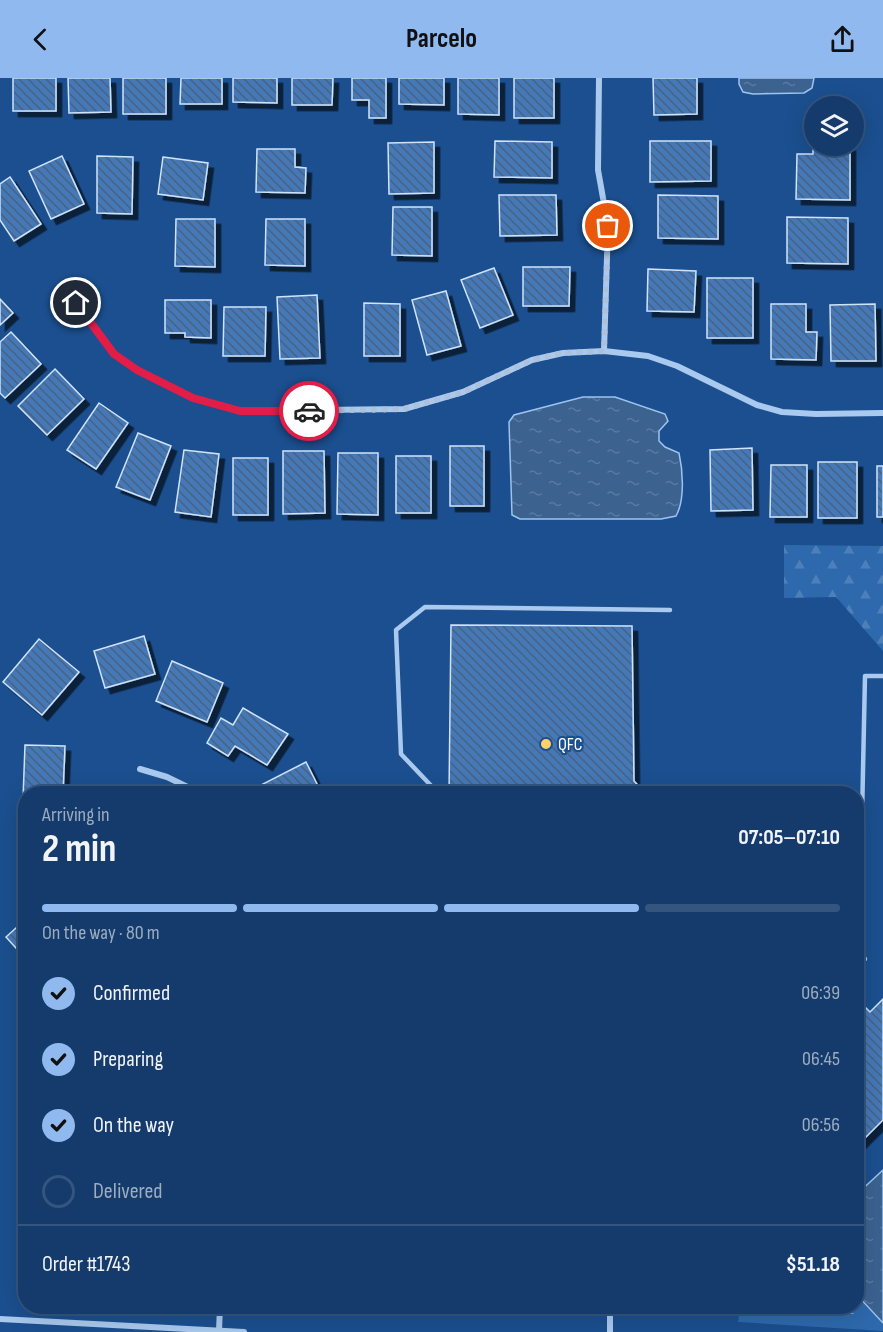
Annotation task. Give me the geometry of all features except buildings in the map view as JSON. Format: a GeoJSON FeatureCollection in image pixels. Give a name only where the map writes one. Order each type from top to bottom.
{"type":"FeatureCollection","features":[{"type":"Feature","properties":{"kind":"street"},"geometry":{"type":"LineString","coordinates":[[599,78],[598,170],[608,226],[604,351]]}},
{"type":"Feature","properties":{"kind":"street"},"geometry":{"type":"LineString","coordinates":[[76,303],[114,354],[137,370],[193,398],[240,411],[404,409],[463,392],[532,360],[563,353],[604,351],[648,356],[677,366],[757,405],[782,412],[883,413]]}},
{"type":"Feature","properties":{"kind":"street"},"geometry":{"type":"LineString","coordinates":[[141,769],[186,786]]}},
{"type":"Feature","properties":{"kind":"street"},"geometry":{"type":"LineString","coordinates":[[219,1331],[220,1314]]}},
{"type":"Feature","properties":{"kind":"street"},"geometry":{"type":"LineString","coordinates":[[610,1314],[610,1332]]}},
{"type":"Feature","properties":{"kind":"street"},"geometry":{"type":"LineString","coordinates":[[0,1319],[161,1330],[244,1332]]}},
{"type":"Feature","properties":{"kind":"lane"},"geometry":{"type":"LineString","coordinates":[[431,786],[401,754],[396,630],[425,607],[670,610]]}},
{"type":"Feature","properties":{"kind":"lane"},"geometry":{"type":"LineString","coordinates":[[863,786],[865,676],[883,676]]}},
{"type":"Feature","properties":{"kind":"green space"},"geometry":{"type":"Polygon","coordinates":[[[784,545],[883,546],[883,651],[836,597],[784,598],[784,545]]]}},
{"type":"Feature","properties":{"kind":"green space"},"geometry":{"type":"Polygon","coordinates":[[[864,1303],[883,1323],[883,1331],[738,1322],[739,1314],[864,1314],[864,1303]]]}},
{"type":"Feature","properties":{"kind":"water"},"geometry":{"type":"Polygon","coordinates":[[[739,78],[814,78],[812,88],[804,93],[753,94],[743,92],[739,78]]]}},
{"type":"Feature","properties":{"kind":"water"},"geometry":{"type":"Polygon","coordinates":[[[583,397],[615,397],[665,414],[668,421],[659,431],[659,441],[665,447],[679,453],[681,468],[682,494],[676,516],[661,519],[520,519],[512,515],[509,422],[514,415],[583,397]]]}},
{"type":"Feature","properties":{"kind":"water"},"geometry":{"type":"Polygon","coordinates":[[[883,1170],[883,1323],[864,1303],[864,1188],[883,1170]]]}},
{"type":"Feature","properties":{"kind":"way so far"},"geometry":{"type":"LineString","coordinates":[[309,411],[404,409],[463,392],[532,360],[563,353],[604,351],[608,226]]}},
{"type":"Feature","properties":{"kind":"place","name":"QFC"},"geometry":{"type":"Point","coordinates":[546,744]}},
{"type":"Feature","properties":{"kind":"route"},"geometry":{"type":"LineString","coordinates":[[76,303],[114,354],[137,370],[193,398],[240,411],[309,411]]}}]}
